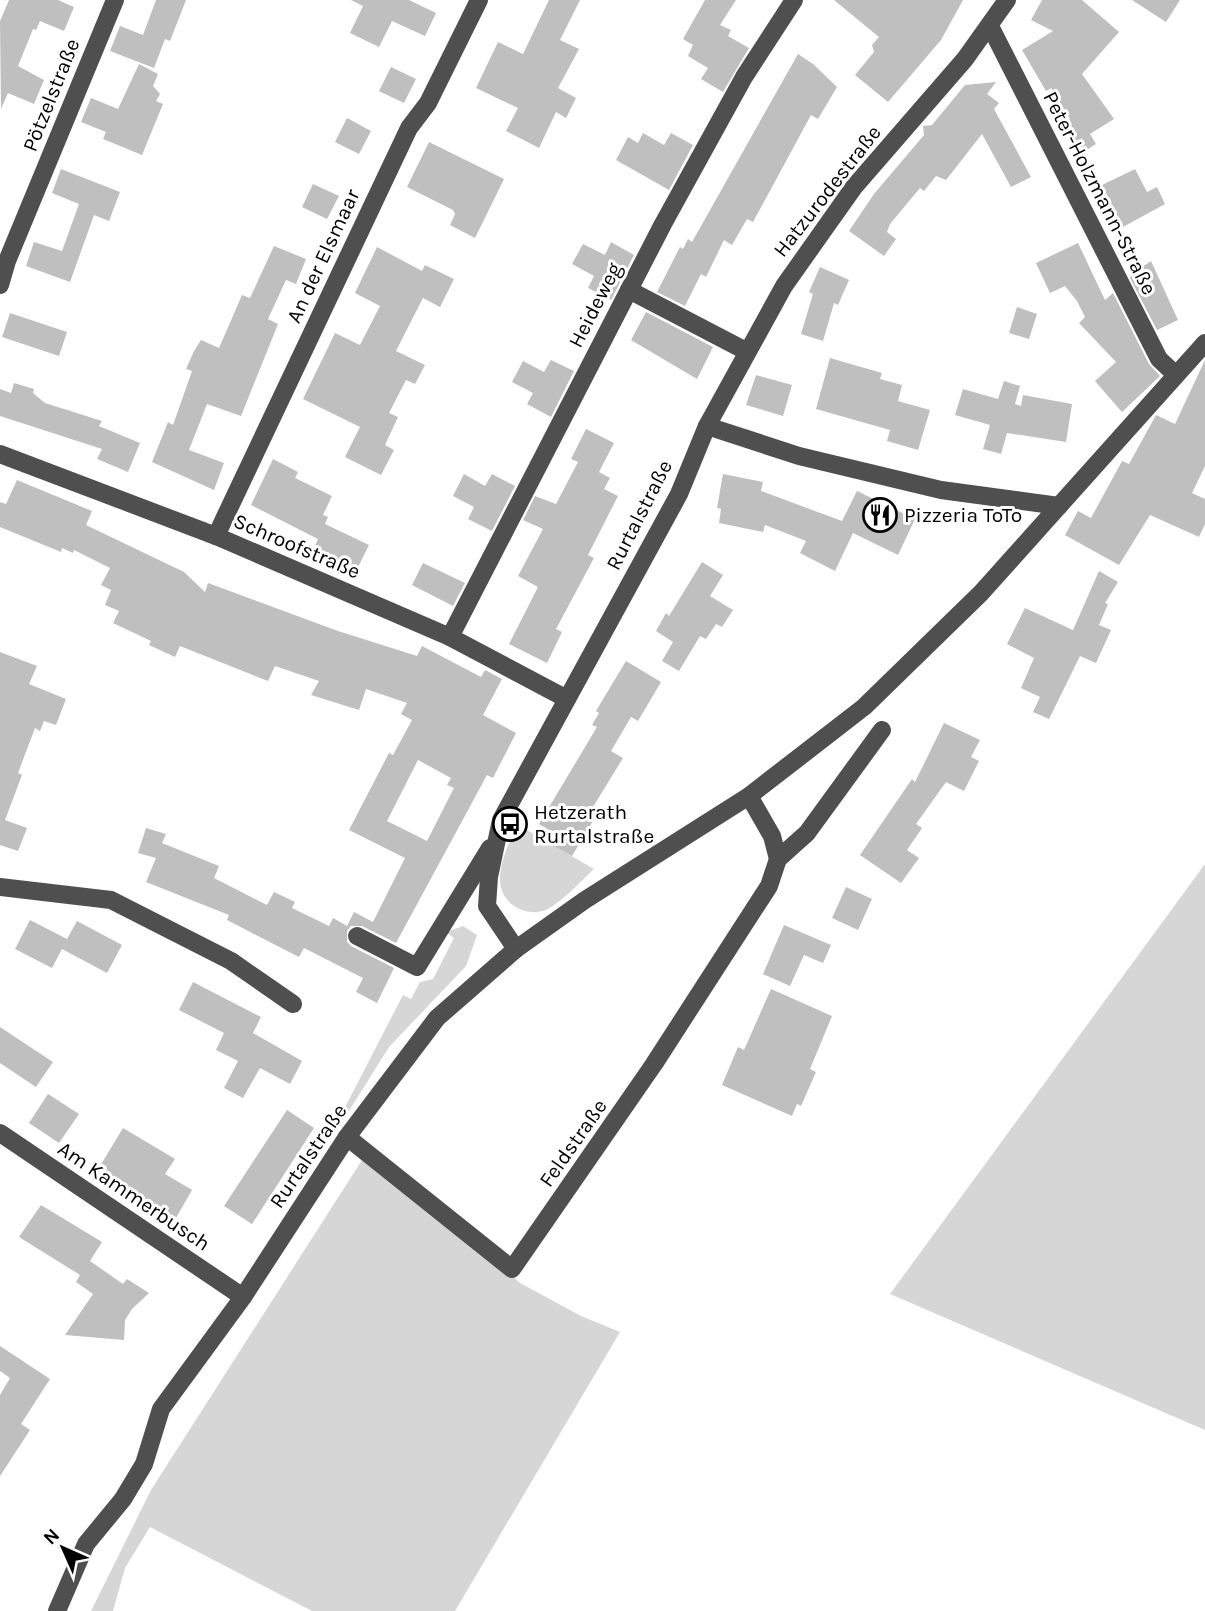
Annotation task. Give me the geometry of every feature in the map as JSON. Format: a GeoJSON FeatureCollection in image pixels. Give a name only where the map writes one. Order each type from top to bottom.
{"type":"FeatureCollection","features":[{"type":"Feature","properties":{"kind":"street","name":"Pötzelstraße"},"geometry":{"type":"LineString","coordinates":[[0,285],[7,261],[115,0]]}},
{"type":"Feature","properties":{"kind":"street","name":"An der Elsmaar"},"geometry":{"type":"LineString","coordinates":[[216,536],[409,128],[428,103],[479,0]]}},
{"type":"Feature","properties":{"kind":"street","name":"Heideweg"},"geometry":{"type":"LineString","coordinates":[[450,637],[628,290],[744,76],[793,0]]}},
{"type":"Feature","properties":{"kind":"street","name":"Hatzurodestraße"},"geometry":{"type":"LineString","coordinates":[[707,426],[746,351],[801,258],[854,187],[990,26],[1007,0]]}},
{"type":"Feature","properties":{"kind":"street","name":"Peter-Holzmann-Straße"},"geometry":{"type":"LineString","coordinates":[[990,26],[1159,359],[1176,374]]}},
{"type":"Feature","properties":{"kind":"street"},"geometry":{"type":"LineString","coordinates":[[628,290],[746,351]]}},
{"type":"Feature","properties":{"kind":"street","name":"Rurtalstraße"},"geometry":{"type":"LineString","coordinates":[[57,1611],[86,1544],[123,1499],[144,1464],[161,1409],[243,1297],[347,1137],[437,1018],[516,949],[584,900],[749,796],[874,698],[981,593],[1205,343]]}},
{"type":"Feature","properties":{"kind":"street"},"geometry":{"type":"LineString","coordinates":[[707,426],[799,456],[941,490],[1059,506]]}},
{"type":"Feature","properties":{"kind":"street","name":"Rurtalstraße"},"geometry":{"type":"LineString","coordinates":[[516,949],[487,906],[495,839],[501,820],[679,494],[707,426]]}},
{"type":"Feature","properties":{"kind":"street","name":"Schroofstraße"},"geometry":{"type":"LineString","coordinates":[[0,454],[216,536],[450,637],[567,699]]}},
{"type":"Feature","properties":{"kind":"street","name":"Feldstraße"},"geometry":{"type":"LineString","coordinates":[[347,1137],[512,1269],[654,1065],[769,886],[778,859],[807,833],[882,730]]}},
{"type":"Feature","properties":{"kind":"street"},"geometry":{"type":"LineString","coordinates":[[749,796],[772,836],[778,859]]}},
{"type":"Feature","properties":{"kind":"street"},"geometry":{"type":"LineString","coordinates":[[356,936],[417,967],[495,839]]}},
{"type":"Feature","properties":{"kind":"street"},"geometry":{"type":"LineString","coordinates":[[0,887],[111,900],[231,961],[293,1004]]}},
{"type":"Feature","properties":{"kind":"street","name":"Am Kammerbusch"},"geometry":{"type":"LineString","coordinates":[[0,1133],[243,1297]]}},
{"type":"Feature","properties":{"kind":"shaded area"},"geometry":{"type":"Polygon","coordinates":[[[518,825],[594,869],[545,910],[522,910],[510,903],[503,893],[500,871],[518,825]]]}},
{"type":"Feature","properties":{"kind":"shaded area"},"geometry":{"type":"Polygon","coordinates":[[[1205,864],[1205,1430],[890,1294],[1205,864]]]}},
{"type":"Feature","properties":{"kind":"shaded area"},"geometry":{"type":"Polygon","coordinates":[[[463,926],[477,935],[466,966],[389,1047],[342,1122],[341,1115],[403,995],[411,999],[420,982],[433,979],[454,938],[446,932],[463,926]]]}},
{"type":"Feature","properties":{"kind":"shaded area"},"geometry":{"type":"Polygon","coordinates":[[[364,1157],[434,1205],[520,1283],[581,1316],[620,1332],[455,1611],[312,1611],[150,1527],[125,1568],[113,1611],[91,1611],[151,1490],[364,1157]]]}},
{"type":"Feature","properties":{"kind":"building"},"geometry":{"type":"Polygon","coordinates":[[[9,0],[58,0],[74,7],[64,31],[40,21],[36,30],[33,29],[18,66],[44,80],[34,104],[8,93],[1,109],[0,21],[9,0]]]}},
{"type":"Feature","properties":{"kind":"building"},"geometry":{"type":"Polygon","coordinates":[[[156,0],[186,0],[170,41],[165,39],[154,68],[110,51],[120,26],[143,35],[156,0]]]}},
{"type":"Feature","properties":{"kind":"building"},"geometry":{"type":"Polygon","coordinates":[[[351,0],[409,0],[436,13],[425,36],[392,21],[379,47],[350,33],[363,6],[351,0]]]}},
{"type":"Feature","properties":{"kind":"building"},"geometry":{"type":"Polygon","coordinates":[[[549,0],[580,0],[560,40],[579,49],[558,88],[576,98],[566,118],[556,112],[539,148],[506,131],[518,108],[476,88],[498,42],[523,54],[549,0]]]}},
{"type":"Feature","properties":{"kind":"building"},"geometry":{"type":"Polygon","coordinates":[[[705,0],[736,0],[720,25],[731,30],[728,36],[749,48],[723,92],[701,79],[708,68],[688,56],[693,45],[683,39],[705,0]]]}},
{"type":"Feature","properties":{"kind":"building"},"geometry":{"type":"Polygon","coordinates":[[[834,0],[963,0],[941,40],[888,102],[855,75],[874,52],[872,45],[879,37],[834,0]]]}},
{"type":"Feature","properties":{"kind":"building"},"geometry":{"type":"Polygon","coordinates":[[[1042,0],[1082,0],[1119,32],[1082,74],[1114,119],[1090,134],[1096,144],[1079,155],[1060,126],[1070,119],[1051,88],[1046,91],[1022,50],[1053,31],[1031,20],[1042,0]]]}},
{"type":"Feature","properties":{"kind":"building"},"geometry":{"type":"Polygon","coordinates":[[[1132,0],[1180,0],[1166,22],[1132,0]]]}},
{"type":"Feature","properties":{"kind":"building"},"geometry":{"type":"Polygon","coordinates":[[[798,54],[837,87],[818,119],[811,115],[753,222],[747,219],[732,245],[724,240],[706,277],[701,274],[685,306],[657,292],[680,247],[683,249],[688,239],[692,242],[798,54]]]}},
{"type":"Feature","properties":{"kind":"building"},"geometry":{"type":"Polygon","coordinates":[[[139,64],[158,74],[153,86],[160,94],[156,101],[163,104],[142,155],[103,139],[106,132],[81,122],[91,98],[118,109],[139,64]]]}},
{"type":"Feature","properties":{"kind":"building"},"geometry":{"type":"Polygon","coordinates":[[[391,67],[416,79],[404,103],[379,91],[391,67]]]}},
{"type":"Feature","properties":{"kind":"building"},"geometry":{"type":"Polygon","coordinates":[[[996,82],[987,94],[999,103],[994,109],[1031,177],[1011,187],[982,134],[946,180],[936,176],[924,191],[920,188],[890,224],[887,232],[896,239],[884,256],[849,231],[874,194],[924,135],[923,126],[932,125],[965,85],[996,82]]]}},
{"type":"Feature","properties":{"kind":"building"},"geometry":{"type":"Polygon","coordinates":[[[347,118],[371,131],[359,154],[335,142],[347,118]]]}},
{"type":"Feature","properties":{"kind":"building"},"geometry":{"type":"Polygon","coordinates":[[[643,133],[664,145],[671,133],[693,145],[669,190],[616,160],[628,137],[638,143],[643,133]]]}},
{"type":"Feature","properties":{"kind":"building"},"geometry":{"type":"Polygon","coordinates":[[[429,142],[504,179],[475,238],[450,225],[455,214],[453,210],[407,187],[429,142]]]}},
{"type":"Feature","properties":{"kind":"building"},"geometry":{"type":"Polygon","coordinates":[[[61,169],[120,192],[109,221],[94,215],[70,282],[26,266],[34,242],[62,251],[79,204],[52,193],[61,169]]]}},
{"type":"Feature","properties":{"kind":"building"},"geometry":{"type":"Polygon","coordinates":[[[1135,169],[1147,192],[1157,187],[1165,204],[1123,227],[1102,185],[1135,169]]]}},
{"type":"Feature","properties":{"kind":"building"},"geometry":{"type":"Polygon","coordinates":[[[313,184],[339,196],[327,219],[302,207],[313,184]]]}},
{"type":"Feature","properties":{"kind":"building"},"geometry":{"type":"Polygon","coordinates":[[[611,242],[634,255],[611,300],[588,288],[594,276],[572,264],[583,244],[605,255],[611,242]]]}},
{"type":"Feature","properties":{"kind":"building"},"geometry":{"type":"Polygon","coordinates":[[[1078,243],[1105,300],[1113,293],[1149,364],[1160,376],[1122,412],[1095,381],[1116,362],[1079,323],[1085,317],[1065,286],[1050,293],[1036,263],[1078,243]]]}},
{"type":"Feature","properties":{"kind":"building"},"geometry":{"type":"Polygon","coordinates":[[[274,246],[306,259],[296,284],[286,280],[268,319],[278,324],[241,416],[207,404],[189,450],[224,463],[214,490],[152,462],[168,422],[173,425],[192,371],[186,369],[194,351],[201,340],[219,348],[242,295],[250,298],[274,246]]]}},
{"type":"Feature","properties":{"kind":"building"},"geometry":{"type":"Polygon","coordinates":[[[377,247],[422,271],[425,265],[454,279],[440,307],[423,298],[396,351],[425,365],[415,384],[406,380],[389,413],[398,417],[385,445],[394,450],[381,475],[345,457],[360,427],[303,399],[335,333],[360,345],[380,306],[355,293],[377,247]]]}},
{"type":"Feature","properties":{"kind":"building"},"geometry":{"type":"Polygon","coordinates":[[[1151,261],[1178,320],[1157,330],[1130,278],[1151,261]]]}},
{"type":"Feature","properties":{"kind":"building"},"geometry":{"type":"Polygon","coordinates":[[[820,267],[849,280],[838,305],[834,303],[823,341],[801,334],[813,294],[809,292],[820,267]]]}},
{"type":"Feature","properties":{"kind":"building"},"geometry":{"type":"Polygon","coordinates":[[[1017,307],[1037,314],[1029,339],[1009,333],[1017,307]]]}},
{"type":"Feature","properties":{"kind":"building"},"geometry":{"type":"Polygon","coordinates":[[[646,312],[713,347],[697,379],[631,340],[646,312]]]}},
{"type":"Feature","properties":{"kind":"building"},"geometry":{"type":"Polygon","coordinates":[[[10,313],[67,332],[59,356],[2,337],[10,313]]]}},
{"type":"Feature","properties":{"kind":"building"},"geometry":{"type":"Polygon","coordinates":[[[830,358],[882,373],[880,379],[902,385],[898,401],[930,410],[918,450],[887,441],[890,430],[816,409],[830,358]]]}},
{"type":"Feature","properties":{"kind":"building"},"geometry":{"type":"Polygon","coordinates":[[[551,360],[574,371],[551,417],[527,404],[533,393],[512,382],[523,361],[544,372],[551,360]]]}},
{"type":"Feature","properties":{"kind":"building"},"geometry":{"type":"Polygon","coordinates":[[[1205,360],[1205,466],[1192,493],[1205,499],[1205,524],[1199,537],[1150,515],[1119,565],[1065,535],[1078,511],[1091,518],[1122,461],[1129,464],[1156,415],[1175,424],[1205,360]]]}},
{"type":"Feature","properties":{"kind":"building"},"geometry":{"type":"Polygon","coordinates":[[[756,375],[792,385],[783,416],[746,405],[756,375]]]}},
{"type":"Feature","properties":{"kind":"building"},"geometry":{"type":"Polygon","coordinates":[[[1004,381],[1020,386],[1015,404],[1021,406],[1023,395],[1072,404],[1066,442],[1007,433],[1001,454],[983,449],[990,425],[955,415],[963,389],[998,399],[1004,381]]]}},
{"type":"Feature","properties":{"kind":"building"},"geometry":{"type":"Polygon","coordinates":[[[14,383],[34,389],[33,393],[45,403],[102,421],[99,426],[140,443],[128,472],[97,459],[102,449],[0,416],[0,389],[11,393],[14,383]]]}},
{"type":"Feature","properties":{"kind":"building"},"geometry":{"type":"Polygon","coordinates":[[[586,429],[614,443],[599,472],[610,478],[604,489],[618,496],[588,555],[594,558],[556,629],[562,632],[547,663],[509,644],[538,587],[518,576],[543,529],[523,520],[535,496],[556,504],[578,462],[571,459],[586,429]]]}},
{"type":"Feature","properties":{"kind":"building"},"geometry":{"type":"Polygon","coordinates":[[[273,459],[298,472],[295,478],[332,496],[323,515],[328,517],[325,524],[369,545],[356,571],[313,550],[318,539],[251,505],[273,459]]]}},
{"type":"Feature","properties":{"kind":"building"},"geometry":{"type":"Polygon","coordinates":[[[464,474],[485,486],[492,474],[515,486],[492,531],[468,519],[474,507],[453,496],[464,474]]]}},
{"type":"Feature","properties":{"kind":"building"},"geometry":{"type":"Polygon","coordinates":[[[723,474],[763,482],[761,491],[842,521],[857,491],[915,519],[898,555],[853,533],[835,571],[800,553],[806,541],[765,525],[763,532],[719,523],[721,509],[717,508],[723,474]]]}},
{"type":"Feature","properties":{"kind":"building"},"geometry":{"type":"Polygon","coordinates":[[[17,480],[92,511],[86,525],[184,572],[205,592],[208,583],[338,631],[417,656],[422,646],[481,677],[485,670],[502,679],[483,715],[516,733],[493,778],[487,775],[396,943],[362,926],[351,926],[347,931],[347,942],[351,946],[394,968],[377,1003],[356,992],[363,978],[304,948],[299,957],[227,920],[229,915],[146,882],[156,858],[138,853],[146,828],[166,834],[162,843],[219,866],[214,878],[267,905],[274,892],[295,902],[292,908],[329,926],[333,918],[347,926],[354,912],[373,922],[405,858],[349,830],[389,753],[393,755],[412,720],[401,714],[407,703],[366,689],[359,710],[311,695],[319,681],[275,666],[268,681],[180,646],[175,657],[149,645],[151,641],[113,623],[119,611],[105,605],[111,590],[101,585],[110,568],[74,550],[73,553],[62,548],[61,552],[0,527],[0,502],[6,504],[17,480]],[[418,760],[387,821],[427,841],[454,788],[447,785],[451,778],[418,760]]]}},
{"type":"Feature","properties":{"kind":"building"},"geometry":{"type":"Polygon","coordinates":[[[702,562],[723,575],[710,596],[733,610],[722,627],[716,624],[706,639],[700,636],[679,671],[662,661],[673,642],[656,631],[666,613],[669,616],[702,562]]]}},
{"type":"Feature","properties":{"kind":"building"},"geometry":{"type":"Polygon","coordinates":[[[423,563],[465,583],[453,606],[412,585],[423,563]]]}},
{"type":"Feature","properties":{"kind":"building"},"geometry":{"type":"Polygon","coordinates":[[[1099,571],[1118,582],[1105,603],[1108,604],[1099,625],[1111,630],[1096,663],[1080,656],[1049,719],[1033,712],[1040,697],[1021,688],[1034,658],[1007,644],[1025,608],[1073,630],[1099,571]]]}},
{"type":"Feature","properties":{"kind":"building"},"geometry":{"type":"Polygon","coordinates":[[[0,652],[37,666],[29,684],[66,699],[56,725],[44,721],[40,731],[35,728],[18,773],[22,775],[5,820],[27,828],[18,851],[0,845],[0,652]]]}},
{"type":"Feature","properties":{"kind":"building"},"geometry":{"type":"Polygon","coordinates":[[[626,661],[661,682],[638,721],[631,717],[611,751],[623,758],[593,807],[599,811],[572,856],[550,844],[556,834],[539,824],[597,727],[592,725],[599,713],[596,711],[626,661]]]}},
{"type":"Feature","properties":{"kind":"building"},"geometry":{"type":"Polygon","coordinates":[[[944,723],[980,740],[971,757],[979,761],[964,791],[946,782],[916,824],[922,828],[907,850],[919,858],[901,883],[860,855],[912,779],[915,782],[944,723]]]}},
{"type":"Feature","properties":{"kind":"building"},"geometry":{"type":"Polygon","coordinates":[[[846,887],[872,899],[858,930],[832,918],[846,887]]]}},
{"type":"Feature","properties":{"kind":"building"},"geometry":{"type":"Polygon","coordinates":[[[30,920],[67,939],[77,921],[122,945],[107,973],[62,949],[52,968],[15,949],[30,920]]]}},
{"type":"Feature","properties":{"kind":"building"},"geometry":{"type":"Polygon","coordinates":[[[784,925],[831,945],[823,963],[804,955],[790,986],[763,974],[784,925]]]}},
{"type":"Feature","properties":{"kind":"building"},"geometry":{"type":"Polygon","coordinates":[[[193,982],[261,1017],[253,1033],[302,1061],[290,1084],[260,1068],[243,1098],[224,1088],[238,1061],[216,1050],[224,1033],[179,1010],[193,982]]]}},
{"type":"Feature","properties":{"kind":"building"},"geometry":{"type":"Polygon","coordinates":[[[771,989],[832,1016],[810,1069],[816,1072],[801,1106],[797,1104],[792,1116],[722,1085],[738,1047],[744,1050],[771,989]]]}},
{"type":"Feature","properties":{"kind":"building"},"geometry":{"type":"Polygon","coordinates":[[[0,1027],[53,1062],[36,1087],[0,1063],[0,1027]]]}},
{"type":"Feature","properties":{"kind":"building"},"geometry":{"type":"Polygon","coordinates":[[[48,1094],[79,1114],[59,1143],[29,1123],[48,1094]]]}},
{"type":"Feature","properties":{"kind":"building"},"geometry":{"type":"Polygon","coordinates":[[[287,1110],[314,1128],[252,1224],[224,1206],[287,1110]]]}},
{"type":"Feature","properties":{"kind":"building"},"geometry":{"type":"Polygon","coordinates":[[[123,1128],[175,1159],[165,1174],[192,1190],[176,1218],[97,1171],[123,1128]]]}},
{"type":"Feature","properties":{"kind":"building"},"geometry":{"type":"Polygon","coordinates":[[[41,1205],[102,1242],[90,1261],[123,1284],[127,1279],[149,1293],[125,1320],[124,1340],[65,1335],[93,1294],[76,1282],[80,1275],[19,1237],[41,1205]]]}},
{"type":"Feature","properties":{"kind":"building"},"geometry":{"type":"Polygon","coordinates":[[[0,1346],[50,1379],[21,1424],[30,1430],[0,1476],[0,1395],[10,1378],[0,1371],[0,1346]]]}},
{"type":"Feature","properties":{"kind":"place","name":"Pizzeria ToTo"},"geometry":{"type":"Point","coordinates":[880,515]}},
{"type":"Feature","properties":{"kind":"place","name":"Hetzerath Rurtalstraße"},"geometry":{"type":"Point","coordinates":[510,824]}}]}
